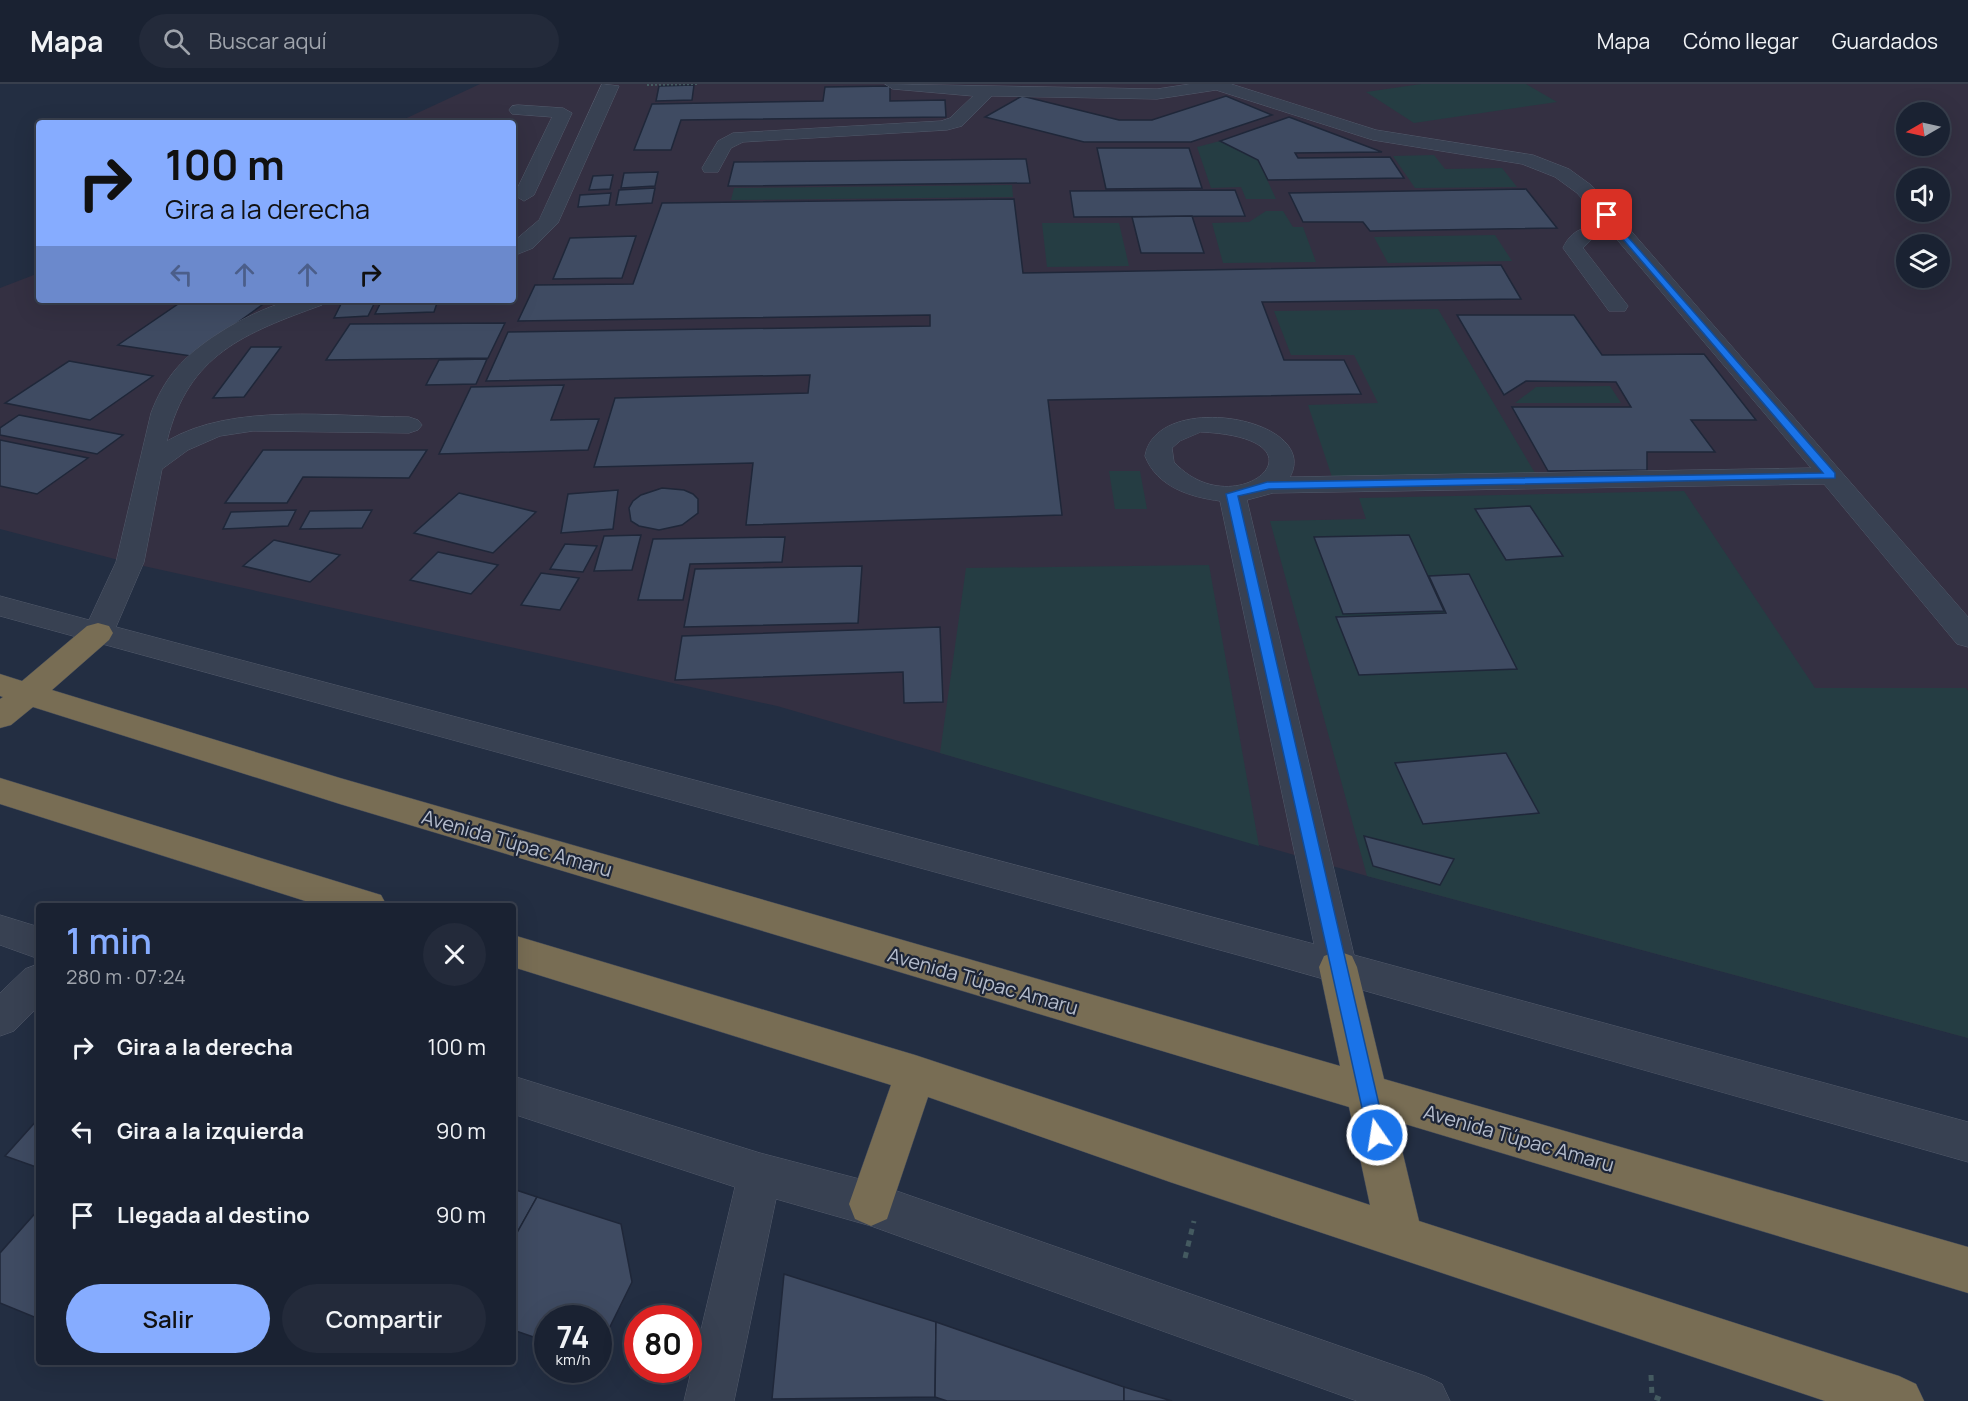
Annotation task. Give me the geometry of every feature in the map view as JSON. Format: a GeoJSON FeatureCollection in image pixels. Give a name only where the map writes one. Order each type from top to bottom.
{"type":"FeatureCollection","features":[{"type":"Feature","properties":{"kind":"highway"},"geometry":{"type":"LineString","coordinates":[[10,699],[98,633]]}},
{"type":"Feature","properties":{"kind":"highway","name":"Avenida Túpac Amaru"},"geometry":{"type":"LineString","coordinates":[[10,699],[340,791],[1968,1270]]}},
{"type":"Feature","properties":{"kind":"highway"},"geometry":{"type":"LineString","coordinates":[[0,791],[358,903]]}},
{"type":"Feature","properties":{"kind":"highway"},"geometry":{"type":"LineString","coordinates":[[516,952],[915,1074],[1206,1173],[1899,1401]]}},
{"type":"Feature","properties":{"kind":"highway"},"geometry":{"type":"LineString","coordinates":[[1338,967],[1400,1237]]}},
{"type":"Feature","properties":{"kind":"highway"},"geometry":{"type":"LineString","coordinates":[[871,1204],[915,1074]]}},
{"type":"Feature","properties":{"kind":"street"},"geometry":{"type":"LineString","coordinates":[[892,84],[987,91],[1157,94],[1198,86],[1217,85],[1235,88],[1373,135],[1526,159],[1562,173],[1584,189],[1619,228],[1968,637]]}},
{"type":"Feature","properties":{"kind":"street"},"geometry":{"type":"LineString","coordinates":[[516,249],[526,244],[548,224],[611,85]]}},
{"type":"Feature","properties":{"kind":"street"},"geometry":{"type":"LineString","coordinates":[[711,168],[724,145],[739,136],[941,126],[956,122],[987,91]]}},
{"type":"Feature","properties":{"kind":"street"},"geometry":{"type":"LineString","coordinates":[[518,110],[563,113],[519,195],[563,195]]}},
{"type":"Feature","properties":{"kind":"street"},"geometry":{"type":"LineString","coordinates":[[1617,306],[1573,248],[1575,242],[1587,232],[1619,228]]}},
{"type":"Feature","properties":{"kind":"street"},"geometry":{"type":"LineString","coordinates":[[98,633],[130,563],[150,465],[167,405],[183,375],[213,348],[254,326],[307,303]]}},
{"type":"Feature","properties":{"kind":"street"},"geometry":{"type":"LineString","coordinates":[[150,465],[179,445],[214,429],[253,423],[409,425]]}},
{"type":"Feature","properties":{"kind":"street"},"geometry":{"type":"LineString","coordinates":[[1200,424],[1239,427],[1272,442],[1280,453],[1283,465],[1278,476],[1267,485],[1252,491],[1232,494],[1211,492],[1175,479],[1158,457],[1160,446],[1168,436],[1182,428],[1200,424]]}},
{"type":"Feature","properties":{"kind":"street"},"geometry":{"type":"LineString","coordinates":[[1267,485],[1831,476]]}},
{"type":"Feature","properties":{"kind":"street"},"geometry":{"type":"LineString","coordinates":[[1232,494],[1338,967]]}},
{"type":"Feature","properties":{"kind":"street"},"geometry":{"type":"LineString","coordinates":[[0,606],[1338,967],[1968,1142]]}},
{"type":"Feature","properties":{"kind":"street"},"geometry":{"type":"LineString","coordinates":[[0,930],[36,942]]}},
{"type":"Feature","properties":{"kind":"street"},"geometry":{"type":"LineString","coordinates":[[0,1019],[36,984]]}},
{"type":"Feature","properties":{"kind":"street"},"geometry":{"type":"LineString","coordinates":[[516,1096],[760,1174],[871,1204],[1425,1401]]}},
{"type":"Feature","properties":{"kind":"street"},"geometry":{"type":"LineString","coordinates":[[709,1401],[760,1174]]}},
{"type":"Feature","properties":{"kind":"path"},"geometry":{"type":"LineString","coordinates":[[611,85],[698,84]]}},
{"type":"Feature","properties":{"kind":"path"},"geometry":{"type":"LineString","coordinates":[[1171,1311],[1206,1173]]}},
{"type":"Feature","properties":{"kind":"path"},"geometry":{"type":"LineString","coordinates":[[1652,1396],[1665,1401]]}},
{"type":"Feature","properties":{"kind":"shaded area"},"geometry":{"type":"Polygon","coordinates":[[[480,84],[1968,84],[1968,1038],[1367,876],[777,706],[130,563],[0,529],[0,288],[36,274],[36,303],[516,303],[516,120],[402,120],[480,84]]]}},
{"type":"Feature","properties":{"kind":"green space"},"geometry":{"type":"Polygon","coordinates":[[[1421,84],[1526,84],[1557,102],[1414,123],[1366,92],[1421,84]]]}},
{"type":"Feature","properties":{"kind":"green space"},"geometry":{"type":"Polygon","coordinates":[[[1220,141],[1258,160],[1276,199],[1246,199],[1241,187],[1211,188],[1197,147],[1220,141]]]}},
{"type":"Feature","properties":{"kind":"green space"},"geometry":{"type":"Polygon","coordinates":[[[1434,155],[1445,169],[1502,168],[1517,187],[1415,188],[1393,156],[1434,155]]]}},
{"type":"Feature","properties":{"kind":"green space"},"geometry":{"type":"Polygon","coordinates":[[[1012,185],[1013,197],[731,200],[734,188],[1012,185]]]}},
{"type":"Feature","properties":{"kind":"green space"},"geometry":{"type":"Polygon","coordinates":[[[1266,211],[1283,211],[1293,227],[1303,227],[1316,262],[1223,263],[1212,223],[1249,222],[1266,211]]]}},
{"type":"Feature","properties":{"kind":"green space"},"geometry":{"type":"Polygon","coordinates":[[[1042,223],[1119,223],[1129,266],[1047,267],[1042,223]]]}},
{"type":"Feature","properties":{"kind":"green space"},"geometry":{"type":"Polygon","coordinates":[[[1495,235],[1512,261],[1388,263],[1374,237],[1495,235]]]}},
{"type":"Feature","properties":{"kind":"green space"},"geometry":{"type":"Polygon","coordinates":[[[1438,309],[1535,473],[1332,477],[1308,405],[1378,403],[1354,355],[1291,355],[1274,311],[1438,309]]]}},
{"type":"Feature","properties":{"kind":"green space"},"geometry":{"type":"Polygon","coordinates":[[[1610,386],[1621,403],[1515,403],[1536,387],[1610,386]]]}},
{"type":"Feature","properties":{"kind":"green space"},"geometry":{"type":"Polygon","coordinates":[[[1109,471],[1140,471],[1147,509],[1115,509],[1109,471]]]}},
{"type":"Feature","properties":{"kind":"green space"},"geometry":{"type":"Polygon","coordinates":[[[1684,491],[1815,688],[1966,688],[1968,691],[1968,1038],[1367,876],[1270,521],[1366,519],[1359,498],[1684,491]]]}},
{"type":"Feature","properties":{"kind":"green space"},"geometry":{"type":"Polygon","coordinates":[[[1209,565],[1259,846],[940,753],[966,568],[1209,565]]]}},
{"type":"Feature","properties":{"kind":"building"},"geometry":{"type":"Polygon","coordinates":[[[694,85],[692,100],[656,101],[659,86],[694,85]]]}},
{"type":"Feature","properties":{"kind":"building"},"geometry":{"type":"Polygon","coordinates":[[[890,86],[890,101],[945,100],[946,117],[681,120],[671,150],[634,150],[652,104],[823,101],[825,87],[890,86]]]}},
{"type":"Feature","properties":{"kind":"building"},"geometry":{"type":"Polygon","coordinates":[[[1022,96],[1119,120],[1152,120],[1226,96],[1272,115],[1191,142],[1084,142],[985,117],[1022,96]]]}},
{"type":"Feature","properties":{"kind":"building"},"geometry":{"type":"Polygon","coordinates":[[[1289,117],[1382,152],[1295,153],[1298,158],[1390,157],[1404,178],[1268,180],[1258,160],[1220,141],[1289,117]]]}},
{"type":"Feature","properties":{"kind":"building"},"geometry":{"type":"Polygon","coordinates":[[[1097,148],[1189,148],[1202,188],[1106,189],[1097,148]]]}},
{"type":"Feature","properties":{"kind":"building"},"geometry":{"type":"Polygon","coordinates":[[[1026,159],[1030,183],[728,186],[734,162],[1026,159]]]}},
{"type":"Feature","properties":{"kind":"building"},"geometry":{"type":"Polygon","coordinates":[[[658,172],[655,186],[621,188],[624,173],[658,172]]]}},
{"type":"Feature","properties":{"kind":"building"},"geometry":{"type":"Polygon","coordinates":[[[613,175],[610,189],[589,190],[593,176],[613,175]]]}},
{"type":"Feature","properties":{"kind":"building"},"geometry":{"type":"Polygon","coordinates":[[[655,188],[652,203],[616,205],[619,190],[655,188]]]}},
{"type":"Feature","properties":{"kind":"building"},"geometry":{"type":"Polygon","coordinates":[[[1526,189],[1557,228],[1370,231],[1363,222],[1303,222],[1289,193],[1526,189]]]}},
{"type":"Feature","properties":{"kind":"building"},"geometry":{"type":"Polygon","coordinates":[[[1235,190],[1245,216],[1074,217],[1070,191],[1235,190]]]}},
{"type":"Feature","properties":{"kind":"building"},"geometry":{"type":"Polygon","coordinates":[[[611,193],[609,205],[578,207],[580,195],[611,193]]]}},
{"type":"Feature","properties":{"kind":"building"},"geometry":{"type":"Polygon","coordinates":[[[1014,199],[1023,273],[1501,265],[1521,299],[1262,302],[1284,360],[1344,360],[1361,394],[1048,400],[1062,515],[746,525],[753,463],[594,467],[615,398],[808,393],[810,375],[486,381],[508,332],[930,326],[930,315],[518,321],[535,285],[633,284],[662,203],[1014,199]]]}},
{"type":"Feature","properties":{"kind":"building"},"geometry":{"type":"Polygon","coordinates":[[[1192,216],[1204,253],[1141,253],[1132,217],[1192,216]]]}},
{"type":"Feature","properties":{"kind":"building"},"geometry":{"type":"Polygon","coordinates":[[[636,236],[622,278],[553,279],[570,238],[636,236]]]}},
{"type":"Feature","properties":{"kind":"building"},"geometry":{"type":"Polygon","coordinates":[[[180,303],[265,303],[191,356],[118,345],[180,303]]]}},
{"type":"Feature","properties":{"kind":"building"},"geometry":{"type":"Polygon","coordinates":[[[342,303],[374,303],[368,316],[334,318],[342,303]]]}},
{"type":"Feature","properties":{"kind":"building"},"geometry":{"type":"Polygon","coordinates":[[[380,303],[437,303],[434,312],[375,314],[380,303]]]}},
{"type":"Feature","properties":{"kind":"building"},"geometry":{"type":"Polygon","coordinates":[[[1457,315],[1574,315],[1602,355],[1704,354],[1756,420],[1691,420],[1715,452],[1647,452],[1647,470],[1548,471],[1512,407],[1631,407],[1616,382],[1526,381],[1504,395],[1457,315]]]}},
{"type":"Feature","properties":{"kind":"building"},"geometry":{"type":"Polygon","coordinates":[[[505,323],[488,358],[326,360],[350,324],[505,323]]]}},
{"type":"Feature","properties":{"kind":"building"},"geometry":{"type":"Polygon","coordinates":[[[251,347],[281,347],[244,397],[213,398],[251,347]]]}},
{"type":"Feature","properties":{"kind":"building"},"geometry":{"type":"Polygon","coordinates":[[[487,359],[476,384],[426,385],[439,360],[487,359]]]}},
{"type":"Feature","properties":{"kind":"building"},"geometry":{"type":"Polygon","coordinates":[[[69,361],[153,376],[90,420],[5,403],[69,361]]]}},
{"type":"Feature","properties":{"kind":"building"},"geometry":{"type":"Polygon","coordinates":[[[564,385],[551,420],[599,419],[588,450],[439,454],[471,387],[564,385]]]}},
{"type":"Feature","properties":{"kind":"building"},"geometry":{"type":"Polygon","coordinates":[[[19,415],[123,435],[97,454],[0,435],[0,428],[19,415]]]}},
{"type":"Feature","properties":{"kind":"building"},"geometry":{"type":"Polygon","coordinates":[[[0,440],[88,458],[37,494],[0,486],[0,440]]]}},
{"type":"Feature","properties":{"kind":"building"},"geometry":{"type":"Polygon","coordinates":[[[263,450],[427,450],[409,478],[303,477],[287,503],[225,503],[263,450]]]}},
{"type":"Feature","properties":{"kind":"building"},"geometry":{"type":"Polygon","coordinates":[[[662,488],[684,490],[693,494],[698,499],[698,513],[682,525],[659,530],[639,526],[631,521],[629,508],[633,501],[641,495],[662,488]]]}},
{"type":"Feature","properties":{"kind":"building"},"geometry":{"type":"Polygon","coordinates":[[[618,490],[613,529],[561,533],[568,494],[618,490]]]}},
{"type":"Feature","properties":{"kind":"building"},"geometry":{"type":"Polygon","coordinates":[[[459,493],[536,512],[493,553],[414,533],[459,493]]]}},
{"type":"Feature","properties":{"kind":"building"},"geometry":{"type":"Polygon","coordinates":[[[1530,506],[1563,556],[1506,560],[1475,509],[1530,506]]]}},
{"type":"Feature","properties":{"kind":"building"},"geometry":{"type":"Polygon","coordinates":[[[296,510],[288,526],[223,529],[231,512],[296,510]]]}},
{"type":"Feature","properties":{"kind":"building"},"geometry":{"type":"Polygon","coordinates":[[[372,510],[362,528],[300,529],[310,511],[372,510]]]}},
{"type":"Feature","properties":{"kind":"building"},"geometry":{"type":"Polygon","coordinates":[[[641,535],[632,570],[594,571],[604,536],[641,535]]]}},
{"type":"Feature","properties":{"kind":"building"},"geometry":{"type":"Polygon","coordinates":[[[1409,535],[1444,611],[1343,614],[1314,537],[1409,535]]]}},
{"type":"Feature","properties":{"kind":"building"},"geometry":{"type":"Polygon","coordinates":[[[785,537],[782,562],[690,564],[683,600],[638,600],[653,539],[785,537]]]}},
{"type":"Feature","properties":{"kind":"building"},"geometry":{"type":"Polygon","coordinates":[[[274,540],[340,555],[310,582],[243,566],[274,540]]]}},
{"type":"Feature","properties":{"kind":"building"},"geometry":{"type":"Polygon","coordinates":[[[565,544],[597,546],[583,572],[550,569],[565,544]]]}},
{"type":"Feature","properties":{"kind":"building"},"geometry":{"type":"Polygon","coordinates":[[[438,552],[498,565],[471,594],[410,580],[438,552]]]}},
{"type":"Feature","properties":{"kind":"building"},"geometry":{"type":"Polygon","coordinates":[[[862,566],[858,623],[684,627],[695,569],[862,566]]]}},
{"type":"Feature","properties":{"kind":"building"},"geometry":{"type":"Polygon","coordinates":[[[541,573],[579,578],[560,610],[521,605],[541,573]]]}},
{"type":"Feature","properties":{"kind":"building"},"geometry":{"type":"Polygon","coordinates":[[[1469,574],[1517,669],[1359,675],[1336,617],[1446,613],[1429,576],[1469,574]]]}},
{"type":"Feature","properties":{"kind":"building"},"geometry":{"type":"Polygon","coordinates":[[[940,627],[943,702],[904,703],[903,672],[675,680],[682,636],[940,627]]]}},
{"type":"Feature","properties":{"kind":"building"},"geometry":{"type":"Polygon","coordinates":[[[1506,753],[1539,813],[1423,824],[1395,763],[1506,753]]]}},
{"type":"Feature","properties":{"kind":"building"},"geometry":{"type":"Polygon","coordinates":[[[1364,836],[1454,859],[1440,885],[1373,866],[1364,836]]]}},
{"type":"Feature","properties":{"kind":"building"},"geometry":{"type":"Polygon","coordinates":[[[36,1121],[36,1167],[5,1156],[36,1121]]]}},
{"type":"Feature","properties":{"kind":"building"},"geometry":{"type":"Polygon","coordinates":[[[516,1190],[537,1197],[516,1235],[516,1190]]]}},
{"type":"Feature","properties":{"kind":"building"},"geometry":{"type":"Polygon","coordinates":[[[537,1197],[621,1224],[632,1282],[612,1323],[612,1305],[534,1305],[534,1337],[516,1331],[516,1235],[537,1197]]]}},
{"type":"Feature","properties":{"kind":"building"},"geometry":{"type":"Polygon","coordinates":[[[36,1212],[36,1318],[0,1303],[0,1253],[36,1212]]]}},
{"type":"Feature","properties":{"kind":"building"},"geometry":{"type":"Polygon","coordinates":[[[784,1274],[936,1322],[935,1397],[772,1399],[784,1274]]]}},
{"type":"Feature","properties":{"kind":"building"},"geometry":{"type":"Polygon","coordinates":[[[936,1322],[1124,1387],[1124,1401],[947,1401],[935,1397],[936,1322]]]}},
{"type":"Feature","properties":{"kind":"building"},"geometry":{"type":"Polygon","coordinates":[[[1124,1387],[1172,1401],[1124,1401],[1124,1387]]]}},
{"type":"Feature","properties":{"kind":"route"},"geometry":{"type":"LineString","coordinates":[[1377,1135],[1313,861],[1232,494],[1252,491],[1267,485],[1831,476],[1607,215]]}}]}
